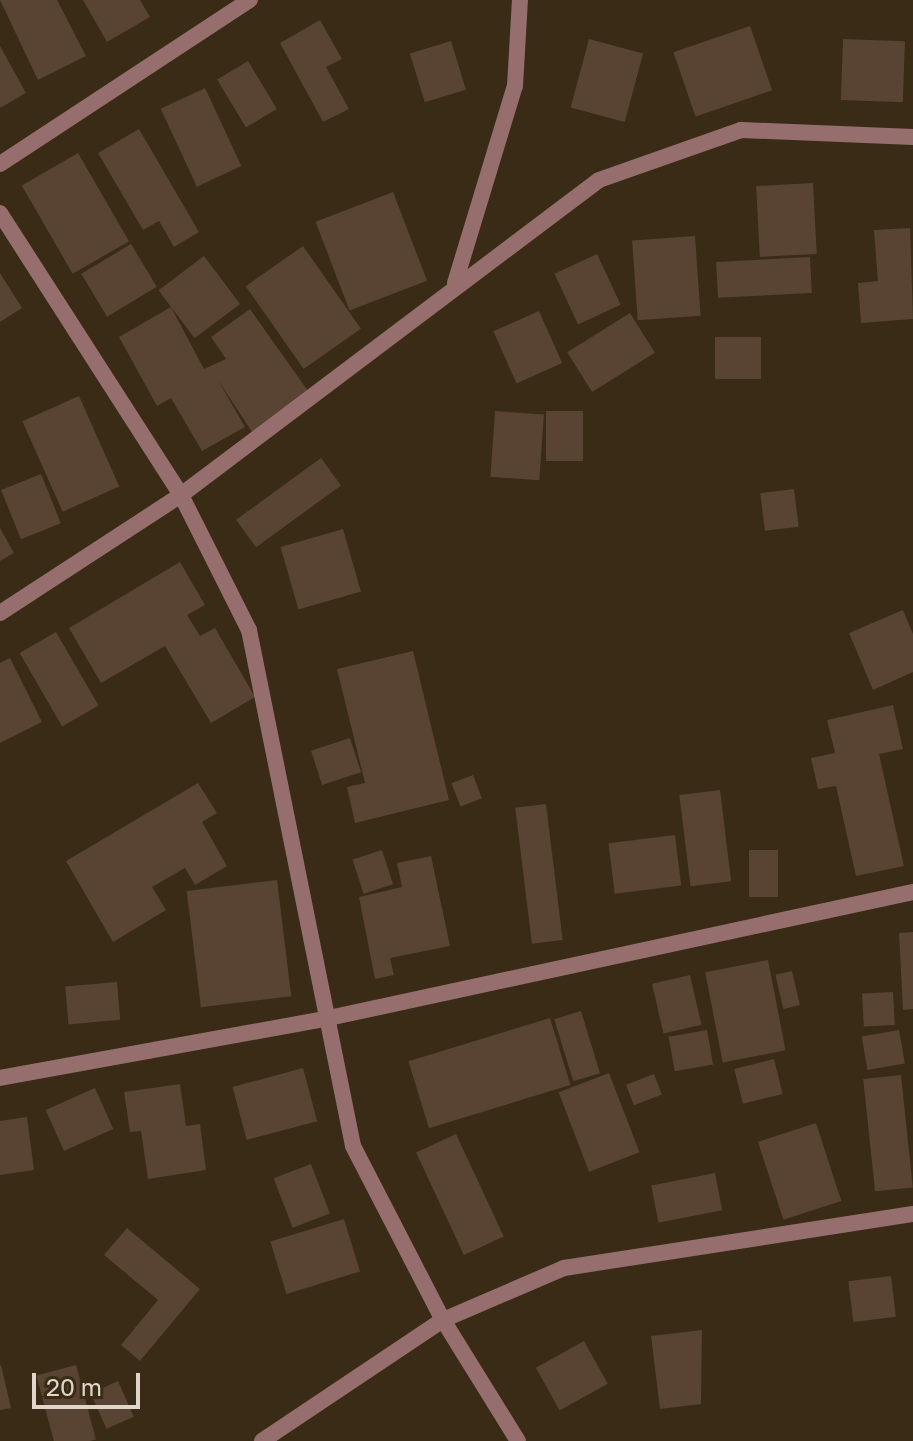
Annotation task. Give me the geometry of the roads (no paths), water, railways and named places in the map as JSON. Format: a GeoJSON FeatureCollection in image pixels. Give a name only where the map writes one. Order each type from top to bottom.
{"type":"FeatureCollection","features":[{"type":"Feature","properties":{"kind":"street"},"geometry":{"type":"LineString","coordinates":[[0,164],[250,0]]}},
{"type":"Feature","properties":{"kind":"street"},"geometry":{"type":"LineString","coordinates":[[455,283],[515,86],[520,0]]}},
{"type":"Feature","properties":{"kind":"street"},"geometry":{"type":"LineString","coordinates":[[0,613],[181,495],[455,283],[599,180],[741,130],[913,137]]}},
{"type":"Feature","properties":{"kind":"street"},"geometry":{"type":"LineString","coordinates":[[0,213],[181,495],[249,630],[324,1019],[353,1146],[443,1320],[518,1441]]}},
{"type":"Feature","properties":{"kind":"street"},"geometry":{"type":"LineString","coordinates":[[0,1078],[324,1019],[913,892]]}},
{"type":"Feature","properties":{"kind":"street"},"geometry":{"type":"LineString","coordinates":[[262,1441],[443,1320],[564,1268],[913,1214]]}}]}
